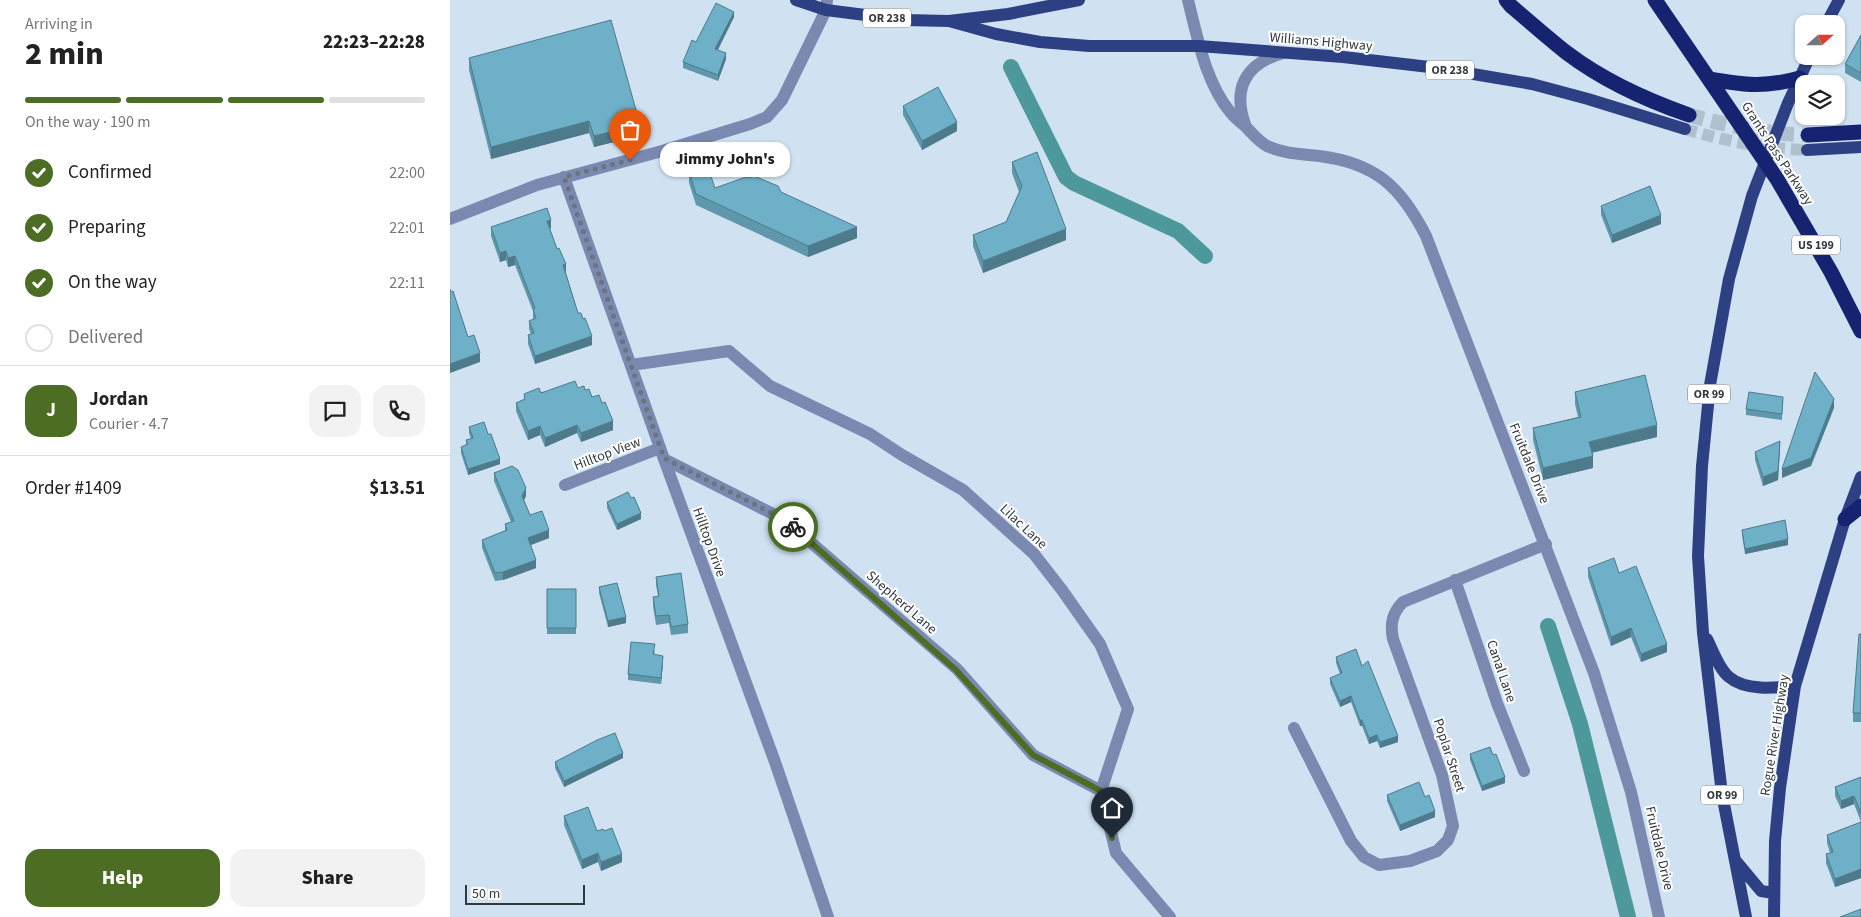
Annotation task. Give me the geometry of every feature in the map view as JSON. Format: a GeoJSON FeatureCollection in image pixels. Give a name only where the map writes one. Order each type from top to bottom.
{"type":"FeatureCollection","features":[{"type":"Feature","properties":{"kind":"highway"},"geometry":{"type":"LineString","coordinates":[[1506,0],[1568,54],[1619,86],[1687,122]]}},
{"type":"Feature","properties":{"kind":"highway","name":"Grants Pass Parkway"},"geometry":{"type":"LineString","coordinates":[[1655,0],[1765,162],[1809,232],[1861,331]]}},
{"type":"Feature","properties":{"kind":"highway"},"geometry":{"type":"LineString","coordinates":[[1709,79],[1764,86],[1795,79]]}},
{"type":"Feature","properties":{"kind":"highway"},"geometry":{"type":"LineString","coordinates":[[1808,142],[1861,132]]}},
{"type":"Feature","properties":{"kind":"highway"},"geometry":{"type":"LineString","coordinates":[[1844,518],[1861,506]]}},
{"type":"Feature","properties":{"kind":"main road","name":"Williams Highway"},"geometry":{"type":"LineString","coordinates":[[796,0],[905,20],[949,21],[1008,14],[1078,0]]}},
{"type":"Feature","properties":{"kind":"main road"},"geometry":{"type":"LineString","coordinates":[[1831,15],[1840,0]]}},
{"type":"Feature","properties":{"kind":"main road","name":"Williams Highway"},"geometry":{"type":"LineString","coordinates":[[949,21],[996,34],[1040,42],[1089,46],[1199,46],[1343,57],[1438,68],[1532,84],[1687,122]]}},
{"type":"Feature","properties":{"kind":"main road","name":"OR 99"},"geometry":{"type":"LineString","coordinates":[[1746,917],[1722,794],[1703,633],[1698,556],[1700,496],[1710,385],[1729,279],[1752,196],[1795,90]]}},
{"type":"Feature","properties":{"kind":"main road"},"geometry":{"type":"LineString","coordinates":[[1808,142],[1861,147]]}},
{"type":"Feature","properties":{"kind":"main road","name":"Rogue River Highway"},"geometry":{"type":"LineString","coordinates":[[1774,917],[1775,841],[1780,788],[1795,686],[1844,518],[1861,477]]}},
{"type":"Feature","properties":{"kind":"main road"},"geometry":{"type":"LineString","coordinates":[[1703,633],[1728,677],[1742,684],[1771,688],[1795,686]]}},
{"type":"Feature","properties":{"kind":"main road"},"geometry":{"type":"LineString","coordinates":[[1735,859],[1761,891],[1774,893]]}},
{"type":"Feature","properties":{"kind":"street","name":"Fruitdale Drive"},"geometry":{"type":"LineString","coordinates":[[1188,0],[1199,46],[1223,102],[1255,138],[1267,146],[1289,154],[1352,162],[1373,171],[1397,190],[1414,213],[1426,236],[1594,673],[1631,792],[1659,917]]}},
{"type":"Feature","properties":{"kind":"street"},"geometry":{"type":"LineString","coordinates":[[450,219],[537,185],[662,151],[767,117],[782,100],[827,5]]}},
{"type":"Feature","properties":{"kind":"street"},"geometry":{"type":"LineString","coordinates":[[1246,127],[1242,118],[1240,96],[1248,74],[1258,64],[1268,58],[1286,52]]}},
{"type":"Feature","properties":{"kind":"street","name":"Hilltop Drive"},"geometry":{"type":"LineString","coordinates":[[564,177],[662,454],[775,762],[828,917]]}},
{"type":"Feature","properties":{"kind":"street","name":"Lilac Lane"},"geometry":{"type":"LineString","coordinates":[[631,365],[729,351],[770,386],[870,434],[962,490],[1034,554],[1100,644],[1128,709],[1101,791]]}},
{"type":"Feature","properties":{"kind":"street","name":"Hilltop View"},"geometry":{"type":"LineString","coordinates":[[565,485],[662,454]]}},
{"type":"Feature","properties":{"kind":"street","name":"Shepherd Lane"},"geometry":{"type":"LineString","coordinates":[[662,454],[785,520],[956,670],[1033,755],[1101,791]]}},
{"type":"Feature","properties":{"kind":"street","name":"Poplar Street"},"geometry":{"type":"LineString","coordinates":[[1294,728],[1351,841],[1364,856],[1380,865],[1410,861],[1437,851],[1448,840],[1453,826],[1450,809],[1442,775],[1391,628],[1393,616],[1403,602],[1546,544]]}},
{"type":"Feature","properties":{"kind":"street","name":"Canal Lane"},"geometry":{"type":"LineString","coordinates":[[1455,580],[1497,703],[1524,771]]}},
{"type":"Feature","properties":{"kind":"street"},"geometry":{"type":"LineString","coordinates":[[1101,791],[1116,853],[1170,917]]}},
{"type":"Feature","properties":{"kind":"building"},"geometry":{"type":"Polygon","coordinates":[[[716,3],[734,12],[715,49],[726,53],[718,75],[683,62],[692,40],[696,42],[716,3]]]}},
{"type":"Feature","properties":{"kind":"building"},"geometry":{"type":"Polygon","coordinates":[[[611,20],[636,110],[631,111],[634,126],[594,136],[589,121],[491,147],[469,58],[611,20]]]}},
{"type":"Feature","properties":{"kind":"building"},"geometry":{"type":"Polygon","coordinates":[[[1861,35],[1861,73],[1845,64],[1861,35]]]}},
{"type":"Feature","properties":{"kind":"building"},"geometry":{"type":"Polygon","coordinates":[[[938,87],[957,122],[922,141],[903,106],[938,87]]]}},
{"type":"Feature","properties":{"kind":"building"},"geometry":{"type":"Polygon","coordinates":[[[1037,152],[1066,229],[983,261],[973,235],[1006,222],[1022,186],[1012,162],[1037,152]]]}},
{"type":"Feature","properties":{"kind":"building"},"geometry":{"type":"Polygon","coordinates":[[[707,165],[715,188],[754,176],[778,186],[781,192],[857,227],[808,246],[696,194],[689,172],[707,165]]]}},
{"type":"Feature","properties":{"kind":"building"},"geometry":{"type":"Polygon","coordinates":[[[1650,186],[1661,215],[1612,235],[1601,206],[1650,186]]]}},
{"type":"Feature","properties":{"kind":"building"},"geometry":{"type":"Polygon","coordinates":[[[547,208],[551,220],[547,221],[557,249],[559,248],[566,264],[563,265],[578,313],[581,313],[583,319],[585,318],[592,336],[535,356],[528,335],[534,333],[529,321],[536,318],[533,309],[535,308],[515,256],[508,258],[506,251],[500,253],[491,227],[547,208]]]}},
{"type":"Feature","properties":{"kind":"building"},"geometry":{"type":"Polygon","coordinates":[[[450,289],[451,292],[453,291],[468,337],[474,335],[480,353],[450,364],[450,289]]]}},
{"type":"Feature","properties":{"kind":"building"},"geometry":{"type":"Polygon","coordinates":[[[1815,372],[1834,399],[1811,458],[1782,469],[1815,372]]]}},
{"type":"Feature","properties":{"kind":"building"},"geometry":{"type":"Polygon","coordinates":[[[1645,375],[1657,425],[1589,442],[1593,456],[1543,468],[1533,428],[1581,417],[1575,392],[1645,375]]]}},
{"type":"Feature","properties":{"kind":"building"},"geometry":{"type":"Polygon","coordinates":[[[575,381],[578,388],[584,386],[585,390],[589,389],[592,397],[599,395],[602,403],[605,402],[613,421],[581,433],[577,425],[545,438],[540,426],[528,431],[516,403],[525,399],[524,394],[539,388],[541,393],[575,381]]]}},
{"type":"Feature","properties":{"kind":"building"},"geometry":{"type":"Polygon","coordinates":[[[1749,392],[1783,397],[1782,414],[1746,409],[1749,392]]]}},
{"type":"Feature","properties":{"kind":"building"},"geometry":{"type":"Polygon","coordinates":[[[484,422],[488,434],[491,434],[500,459],[468,469],[461,447],[468,444],[466,440],[473,438],[469,427],[484,422]]]}},
{"type":"Feature","properties":{"kind":"building"},"geometry":{"type":"Polygon","coordinates":[[[1780,441],[1778,471],[1763,477],[1755,452],[1780,441]]]}},
{"type":"Feature","properties":{"kind":"building"},"geometry":{"type":"Polygon","coordinates":[[[512,466],[518,470],[526,488],[522,496],[530,515],[542,511],[549,530],[528,538],[536,560],[495,573],[482,540],[507,530],[505,524],[514,521],[494,473],[512,466]]]}},
{"type":"Feature","properties":{"kind":"building"},"geometry":{"type":"Polygon","coordinates":[[[628,492],[631,498],[634,497],[641,513],[617,524],[607,502],[628,492]]]}},
{"type":"Feature","properties":{"kind":"building"},"geometry":{"type":"Polygon","coordinates":[[[1785,520],[1788,539],[1745,549],[1742,530],[1785,520]]]}},
{"type":"Feature","properties":{"kind":"building"},"geometry":{"type":"Polygon","coordinates":[[[1614,558],[1619,573],[1636,566],[1667,644],[1641,654],[1631,628],[1611,637],[1588,568],[1614,558]]]}},
{"type":"Feature","properties":{"kind":"building"},"geometry":{"type":"Polygon","coordinates":[[[681,573],[688,624],[671,627],[669,615],[656,616],[653,597],[659,596],[656,577],[681,573]]]}},
{"type":"Feature","properties":{"kind":"building"},"geometry":{"type":"Polygon","coordinates":[[[617,583],[626,617],[608,621],[599,587],[617,583]]]}},
{"type":"Feature","properties":{"kind":"building"},"geometry":{"type":"Polygon","coordinates":[[[547,589],[576,589],[576,628],[547,628],[547,589]]]}},
{"type":"Feature","properties":{"kind":"building"},"geometry":{"type":"Polygon","coordinates":[[[1859,634],[1861,634],[1861,713],[1853,713],[1859,634]]]}},
{"type":"Feature","properties":{"kind":"building"},"geometry":{"type":"Polygon","coordinates":[[[631,642],[655,644],[653,654],[663,656],[661,678],[628,674],[631,642]]]}},
{"type":"Feature","properties":{"kind":"building"},"geometry":{"type":"Polygon","coordinates":[[[1356,649],[1362,666],[1368,661],[1398,736],[1380,742],[1377,735],[1369,738],[1351,696],[1340,701],[1330,678],[1342,673],[1336,657],[1356,649]]]}},
{"type":"Feature","properties":{"kind":"building"},"geometry":{"type":"Polygon","coordinates":[[[615,733],[623,753],[564,781],[555,762],[597,740],[615,733]]]}},
{"type":"Feature","properties":{"kind":"building"},"geometry":{"type":"Polygon","coordinates":[[[1490,747],[1493,755],[1496,754],[1505,777],[1482,786],[1470,754],[1490,747]]]}},
{"type":"Feature","properties":{"kind":"building"},"geometry":{"type":"Polygon","coordinates":[[[1861,777],[1861,813],[1854,796],[1841,801],[1835,787],[1861,777]]]}},
{"type":"Feature","properties":{"kind":"building"},"geometry":{"type":"Polygon","coordinates":[[[1419,782],[1425,797],[1429,795],[1435,811],[1400,825],[1387,795],[1419,782]]]}},
{"type":"Feature","properties":{"kind":"building"},"geometry":{"type":"Polygon","coordinates":[[[588,807],[597,831],[612,828],[622,854],[601,862],[598,853],[582,860],[564,816],[588,807]]]}},
{"type":"Feature","properties":{"kind":"building"},"geometry":{"type":"Polygon","coordinates":[[[1861,822],[1861,869],[1835,879],[1826,854],[1833,852],[1827,835],[1861,822]]]}},
{"type":"Feature","properties":{"kind":"building"},"geometry":{"type":"Polygon","coordinates":[[[1861,909],[1861,917],[1840,917],[1861,909]]]}},
{"type":"Feature","properties":{"kind":"waterway"},"geometry":{"type":"LineString","coordinates":[[1011,67],[1066,177],[1074,183],[1178,231],[1205,256]]}},
{"type":"Feature","properties":{"kind":"waterway"},"geometry":{"type":"LineString","coordinates":[[1548,626],[1580,724],[1628,917]]}},
{"type":"Feature","properties":{"kind":"tunnel"},"geometry":{"type":"LineString","coordinates":[[1689,115],[1748,129],[1808,135]]}},
{"type":"Feature","properties":{"kind":"tunnel"},"geometry":{"type":"LineString","coordinates":[[1685,129],[1745,144],[1807,150]]}},
{"type":"Feature","properties":{"kind":"way so far"},"geometry":{"type":"LineString","coordinates":[[630,160],[564,177],[664,458],[785,520],[793,527]]}},
{"type":"Feature","properties":{"kind":"place","name":"Jimmy John's"},"geometry":{"type":"Point","coordinates":[630,160]}},
{"type":"Feature","properties":{"kind":"route"},"geometry":{"type":"LineString","coordinates":[[793,527],[956,670],[1033,755],[1101,791],[1112,838]]}}]}
